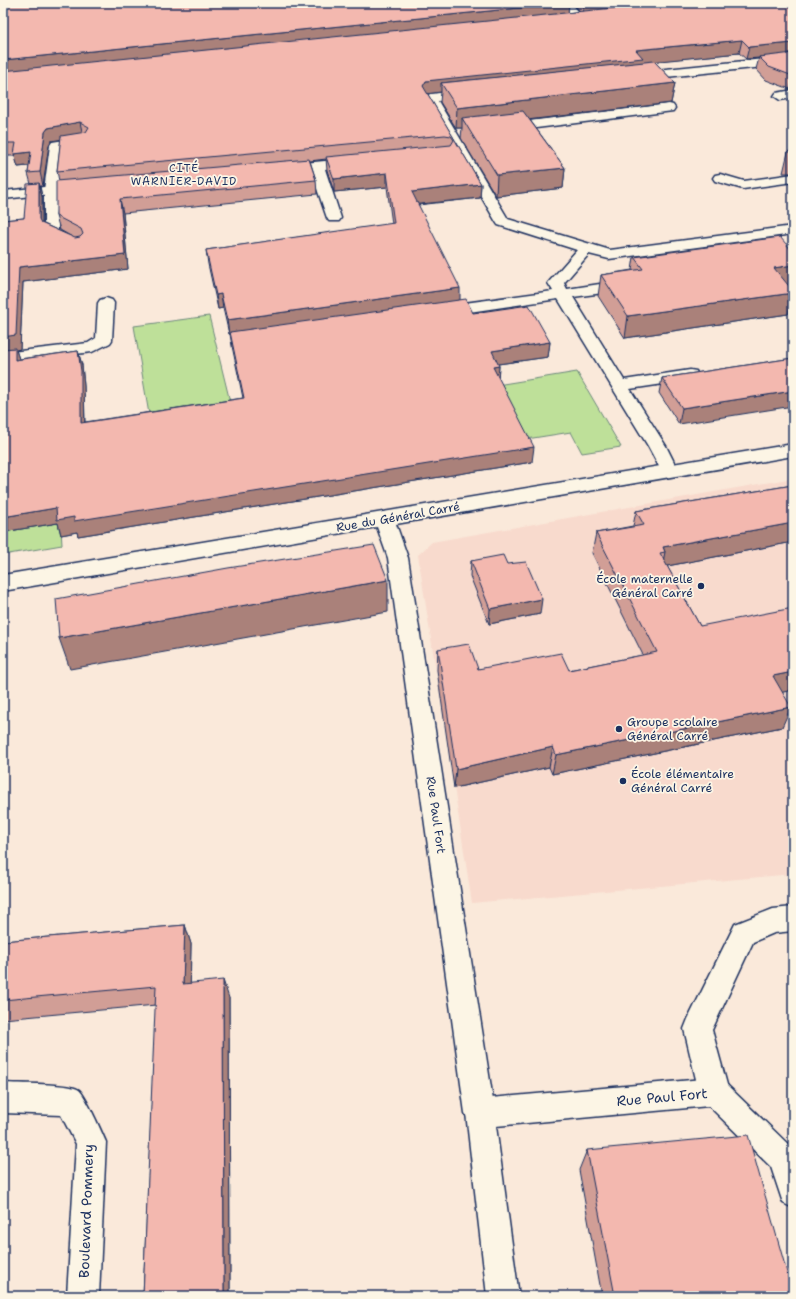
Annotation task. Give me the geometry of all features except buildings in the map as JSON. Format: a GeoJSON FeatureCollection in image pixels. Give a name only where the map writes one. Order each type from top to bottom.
{"type":"FeatureCollection","features":[{"type":"Feature","properties":{"kind":"street"},"geometry":{"type":"LineString","coordinates":[[565,3],[579,19]]}},
{"type":"Feature","properties":{"kind":"street"},"geometry":{"type":"LineString","coordinates":[[270,170],[370,161]]}},
{"type":"Feature","properties":{"kind":"street"},"geometry":{"type":"LineString","coordinates":[[317,166],[334,218]]}},
{"type":"Feature","properties":{"kind":"street"},"geometry":{"type":"LineString","coordinates":[[3,195],[98,186]]}},
{"type":"Feature","properties":{"kind":"street","name":"Rue du Général Carré"},"geometry":{"type":"LineString","coordinates":[[3,583],[793,450]]}},
{"type":"Feature","properties":{"kind":"street","name":"Rue Paul Fort"},"geometry":{"type":"LineString","coordinates":[[384,519],[398,558],[480,1113]]}},
{"type":"Feature","properties":{"kind":"street"},"geometry":{"type":"LineString","coordinates":[[714,1092],[698,1029],[744,933],[774,921],[793,919]]}},
{"type":"Feature","properties":{"kind":"street","name":"Boulevard Pommery"},"geometry":{"type":"LineString","coordinates":[[3,1098],[69,1101],[92,1142],[83,1296]]}},
{"type":"Feature","properties":{"kind":"lane"},"geometry":{"type":"LineString","coordinates":[[620,78],[793,60]]}},
{"type":"Feature","properties":{"kind":"lane"},"geometry":{"type":"LineString","coordinates":[[478,93],[430,98],[503,222],[609,255],[793,230]]}},
{"type":"Feature","properties":{"kind":"lane"},"geometry":{"type":"LineString","coordinates":[[780,96],[793,94]]}},
{"type":"Feature","properties":{"kind":"lane"},"geometry":{"type":"LineString","coordinates":[[490,130],[669,108]]}},
{"type":"Feature","properties":{"kind":"lane"},"geometry":{"type":"LineString","coordinates":[[452,134],[467,132]]}},
{"type":"Feature","properties":{"kind":"lane"},"geometry":{"type":"LineString","coordinates":[[78,247],[50,233],[52,190],[57,146],[83,141]]}},
{"type":"Feature","properties":{"kind":"lane"},"geometry":{"type":"LineString","coordinates":[[720,178],[743,185],[793,178]]}},
{"type":"Feature","properties":{"kind":"lane"},"geometry":{"type":"LineString","coordinates":[[586,248],[556,283],[657,446],[669,470]]}},
{"type":"Feature","properties":{"kind":"lane"},"geometry":{"type":"LineString","coordinates":[[429,313],[626,285]]}},
{"type":"Feature","properties":{"kind":"lane"},"geometry":{"type":"LineString","coordinates":[[3,358],[92,347],[104,340],[106,303]]}},
{"type":"Feature","properties":{"kind":"lane"},"geometry":{"type":"LineString","coordinates":[[620,386],[706,372]]}},
{"type":"Feature","properties":{"kind":"lane","name":"Rue Paul Fort"},"geometry":{"type":"LineString","coordinates":[[503,1296],[480,1113],[714,1092],[783,1159],[793,1193]]}},
{"type":"Feature","properties":{"kind":"shaded area","name":"Groupe scolaire Général Carré"},"geometry":{"type":"Polygon","coordinates":[[[793,478],[793,874],[472,903],[418,555],[432,542],[793,478]]]}},
{"type":"Feature","properties":{"kind":"green space"},"geometry":{"type":"Polygon","coordinates":[[[209,316],[233,414],[466,390],[577,372],[621,447],[582,453],[571,432],[60,513],[62,545],[3,555],[3,532],[21,529],[3,480],[151,426],[134,326],[209,316]]]}},
{"type":"Feature","properties":{"kind":"place","name":"École maternelle Général Carré"},"geometry":{"type":"Point","coordinates":[701,586]}},
{"type":"Feature","properties":{"kind":"place","name":"Groupe scolaire Général Carré"},"geometry":{"type":"Point","coordinates":[619,729]}},
{"type":"Feature","properties":{"kind":"place","name":"École élémentaire Général Carré"},"geometry":{"type":"Point","coordinates":[623,781]}},
{"type":"Feature","properties":{"kind":"district","name":"CITÉ WARNIER-DAVID"},"geometry":{"type":"Point","coordinates":[184,174]}}]}
